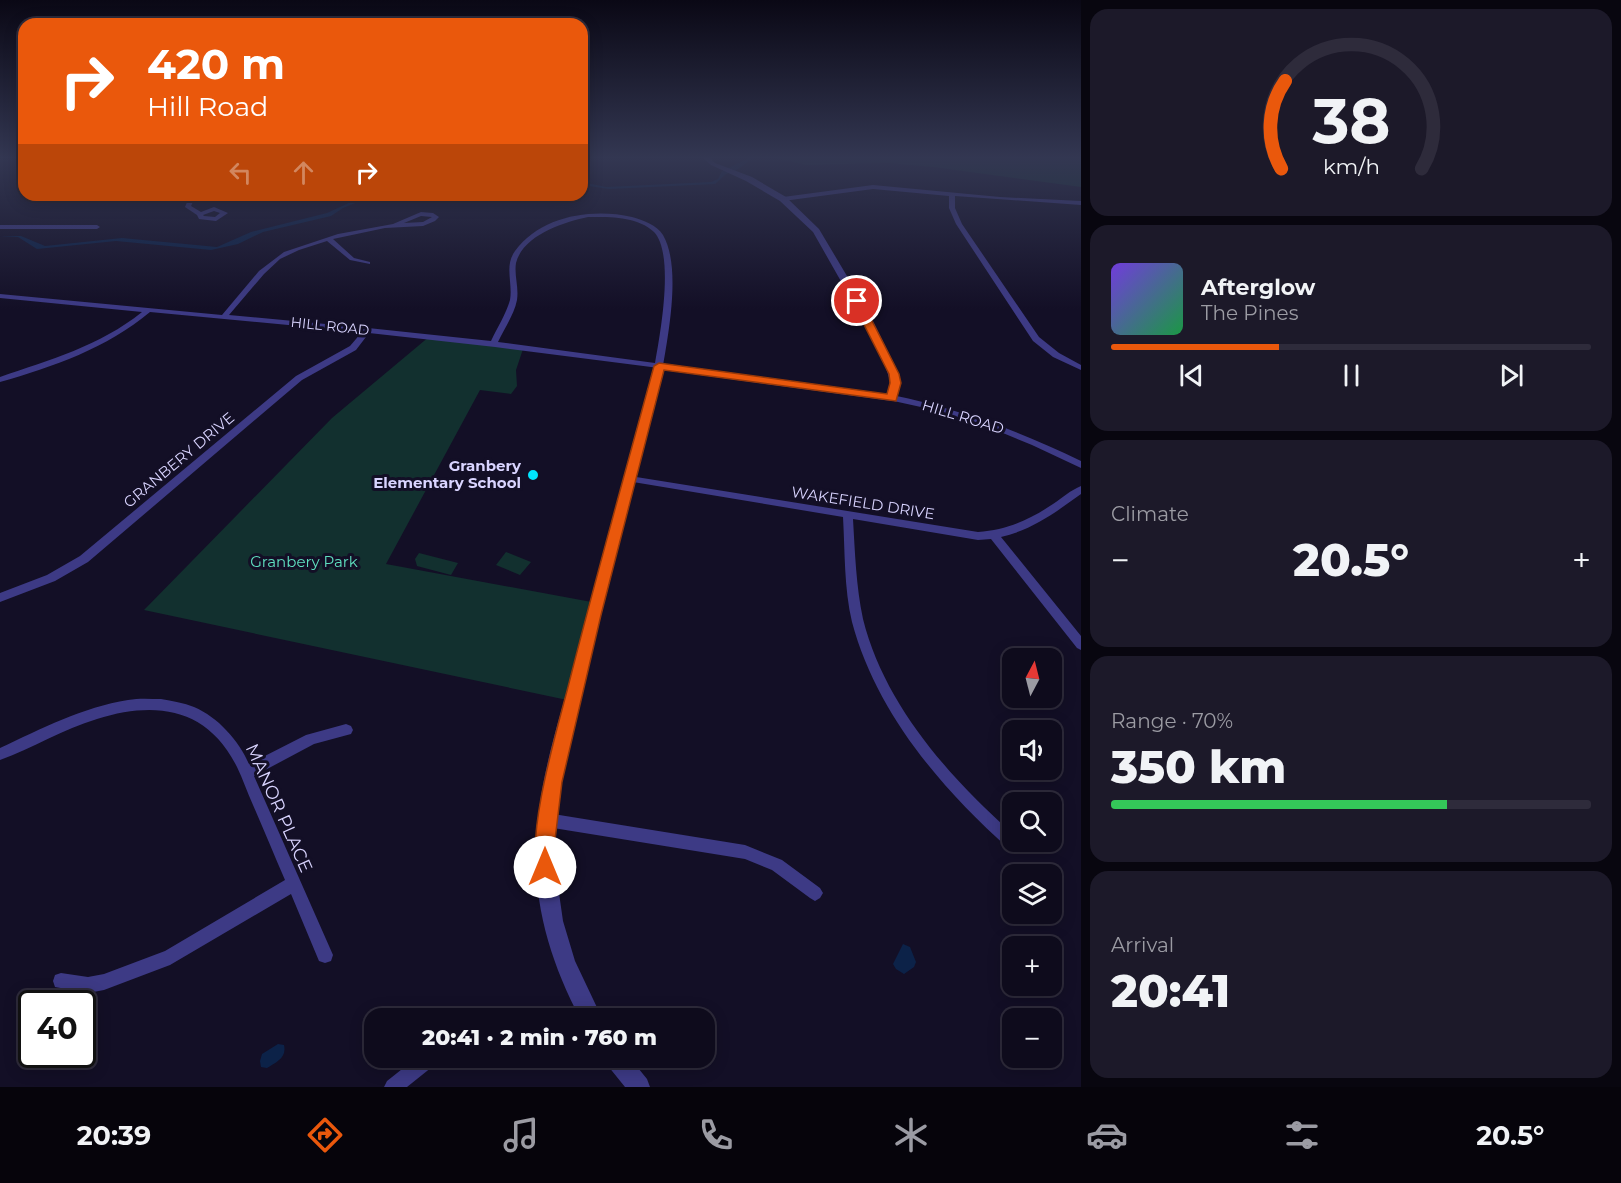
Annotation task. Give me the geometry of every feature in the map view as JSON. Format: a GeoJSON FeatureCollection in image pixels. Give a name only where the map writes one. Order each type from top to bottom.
{"type":"FeatureCollection","features":[{"type":"Feature","properties":{"kind":"street"},"geometry":{"type":"LineString","coordinates":[[190,208],[200,214]]}},
{"type":"Feature","properties":{"kind":"street"},"geometry":{"type":"LineString","coordinates":[[792,208],[816,231],[864,314],[894,374],[892,398]]}},
{"type":"Feature","properties":{"kind":"street"},"geometry":{"type":"LineString","coordinates":[[952,208],[958,224],[1029,330],[1045,347],[1081,368]]}},
{"type":"Feature","properties":{"kind":"street"},"geometry":{"type":"LineString","coordinates":[[225,315],[279,257],[298,248],[395,225],[424,214],[436,218],[425,223],[395,225]]}},
{"type":"Feature","properties":{"kind":"street"},"geometry":{"type":"LineString","coordinates":[[494,343],[513,302],[512,266],[522,246],[543,230],[566,220],[588,216],[618,216],[649,226],[657,232],[662,242],[668,292],[659,366],[561,745],[547,820],[545,867],[553,922],[569,972],[586,1008]]}},
{"type":"Feature","properties":{"kind":"street"},"geometry":{"type":"LineString","coordinates":[[0,226],[97,227]]}},
{"type":"Feature","properties":{"kind":"street"},"geometry":{"type":"LineString","coordinates":[[330,240],[352,259],[368,263]]}},
{"type":"Feature","properties":{"kind":"street","name":"HILL ROAD"},"geometry":{"type":"LineString","coordinates":[[0,296],[225,315],[494,343],[892,398],[944,409],[994,424],[1081,465]]}},
{"type":"Feature","properties":{"kind":"street"},"geometry":{"type":"LineString","coordinates":[[0,380],[102,342],[126,329],[148,310]]}},
{"type":"Feature","properties":{"kind":"street","name":"GRANBERY DRIVE"},"geometry":{"type":"LineString","coordinates":[[0,598],[51,578],[84,559],[299,378],[353,348],[368,330]]}},
{"type":"Feature","properties":{"kind":"street","name":"WAKEFIELD DRIVE"},"geometry":{"type":"LineString","coordinates":[[630,479],[961,535],[994,536],[1028,525],[1081,489]]}},
{"type":"Feature","properties":{"kind":"street"},"geometry":{"type":"LineString","coordinates":[[848,516],[858,622],[885,689],[910,729],[973,808],[1002,833]]}},
{"type":"Feature","properties":{"kind":"street"},"geometry":{"type":"LineString","coordinates":[[994,536],[1081,645]]}},
{"type":"Feature","properties":{"kind":"street","name":"MANOR PLACE"},"geometry":{"type":"LineString","coordinates":[[0,754],[104,710],[130,704],[158,704],[193,712],[215,725],[228,739],[246,772],[325,955]]}},
{"type":"Feature","properties":{"kind":"street"},"geometry":{"type":"LineString","coordinates":[[246,772],[311,739],[346,730]]}},
{"type":"Feature","properties":{"kind":"street"},"geometry":{"type":"LineString","coordinates":[[547,820],[745,852],[777,865],[815,893]]}},
{"type":"Feature","properties":{"kind":"street"},"geometry":{"type":"LineString","coordinates":[[61,981],[82,984],[104,982],[170,957],[293,884]]}},
{"type":"Feature","properties":{"kind":"street"},"geometry":{"type":"LineString","coordinates":[[393,1087],[417,1068]]}},
{"type":"Feature","properties":{"kind":"street"},"geometry":{"type":"LineString","coordinates":[[624,1068],[639,1087]]}},
{"type":"Feature","properties":{"kind":"green space","name":"Granbery Park"},"geometry":{"type":"Polygon","coordinates":[[[430,336],[524,346],[516,370],[517,386],[511,394],[480,390],[386,564],[597,603],[572,701],[144,610],[332,418],[430,336]]]}},
{"type":"Feature","properties":{"kind":"green space"},"geometry":{"type":"Polygon","coordinates":[[[506,552],[531,562],[520,575],[496,565],[506,552]]]}},
{"type":"Feature","properties":{"kind":"green space"},"geometry":{"type":"Polygon","coordinates":[[[419,553],[458,563],[451,575],[417,566],[415,559],[419,553]]]}},
{"type":"Feature","properties":{"kind":"water"},"geometry":{"type":"Polygon","coordinates":[[[344,208],[331,216],[263,232],[238,244],[211,250],[116,241],[37,249],[18,237],[0,236],[21,236],[45,246],[122,238],[217,247],[251,232],[344,208]]]}},
{"type":"Feature","properties":{"kind":"water"},"geometry":{"type":"Polygon","coordinates":[[[903,944],[910,947],[916,962],[914,967],[904,974],[893,964],[903,944]]]}},
{"type":"Feature","properties":{"kind":"water"},"geometry":{"type":"Polygon","coordinates":[[[278,1044],[284,1045],[282,1056],[267,1068],[261,1067],[262,1054],[278,1044]]]}},
{"type":"Feature","properties":{"kind":"place","name":"Granbery Elementary School"},"geometry":{"type":"Point","coordinates":[533,475]}},
{"type":"Feature","properties":{"kind":"route"},"geometry":{"type":"LineString","coordinates":[[545,867],[545,840],[553,782],[659,366],[892,398],[894,374],[857,301]]}}]}
